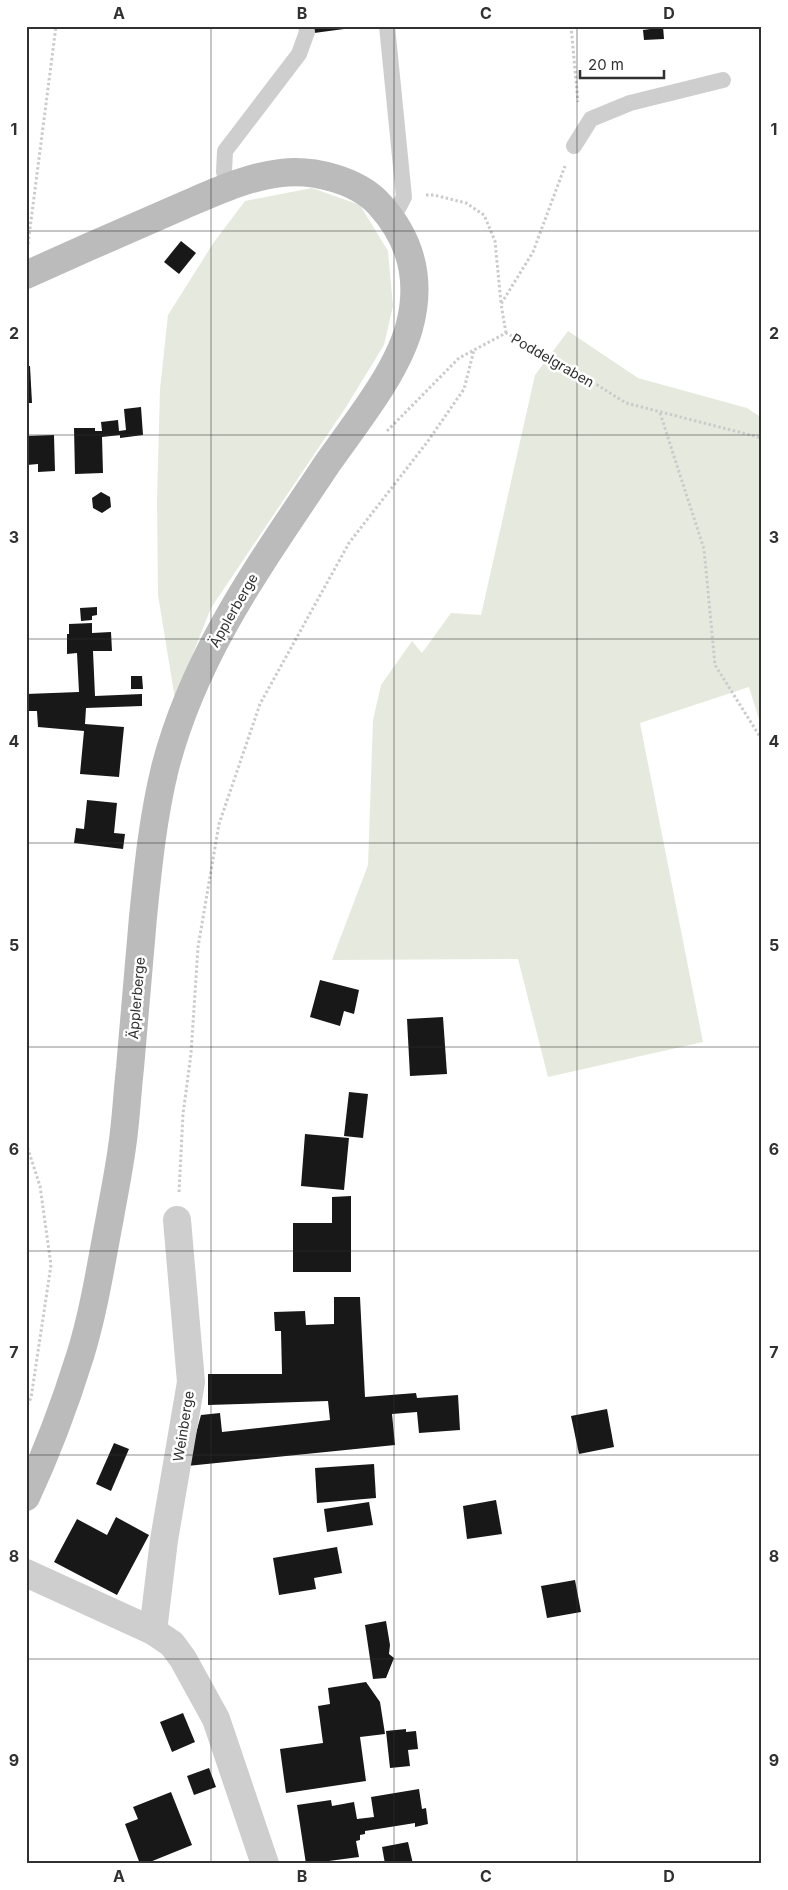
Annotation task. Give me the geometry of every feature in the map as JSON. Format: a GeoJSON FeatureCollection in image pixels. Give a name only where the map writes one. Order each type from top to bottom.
{"type":"FeatureCollection","features":[{"type":"Feature","properties":{"kind":"street","name":"Äpplerberge"},"geometry":{"type":"LineString","coordinates":[[26,276],[230,186],[270,174],[300,172],[332,178],[398,208],[415,274],[414,300],[410,325],[402,348],[372,400],[232,608],[208,654],[184,707],[174,736],[156,809],[148,860],[122,1146],[94,1298],[81,1354],[26,1497]]}},
{"type":"Feature","properties":{"kind":"street","name":"Weinberge"},"geometry":{"type":"LineString","coordinates":[[153,1631],[164,1540],[191,1382],[177,1220]]}},
{"type":"Feature","properties":{"kind":"street"},"geometry":{"type":"LineString","coordinates":[[26,1573],[153,1631],[172,1644],[216,1719],[265,1864]]}},
{"type":"Feature","properties":{"kind":"lane"},"geometry":{"type":"LineString","coordinates":[[230,186],[224,172],[225,151],[299,54],[307,32],[306,26]]}},
{"type":"Feature","properties":{"kind":"lane"},"geometry":{"type":"LineString","coordinates":[[387,26],[398,208]]}},
{"type":"Feature","properties":{"kind":"lane"},"geometry":{"type":"LineString","coordinates":[[574,146],[591,119],[630,103],[723,80]]}},
{"type":"Feature","properties":{"kind":"path"},"geometry":{"type":"LineString","coordinates":[[28,248],[56,26]]}},
{"type":"Feature","properties":{"kind":"path"},"geometry":{"type":"LineString","coordinates":[[571,26],[578,104]]}},
{"type":"Feature","properties":{"kind":"path"},"geometry":{"type":"LineString","coordinates":[[501,304],[533,252],[574,146]]}},
{"type":"Feature","properties":{"kind":"path"},"geometry":{"type":"LineString","coordinates":[[398,208],[434,194],[466,203],[484,215],[495,241],[501,304],[506,332]]}},
{"type":"Feature","properties":{"kind":"path","name":"Poddelgraben"},"geometry":{"type":"LineString","coordinates":[[387,432],[459,358],[506,332],[559,361],[626,403],[758,437],[762,440]]}},
{"type":"Feature","properties":{"kind":"path"},"geometry":{"type":"LineString","coordinates":[[177,1220],[183,1114],[191,1054],[198,947],[219,824],[260,704],[349,543],[428,441],[464,389],[474,350]]}},
{"type":"Feature","properties":{"kind":"path"},"geometry":{"type":"LineString","coordinates":[[660,412],[704,549],[715,665],[762,740]]}},
{"type":"Feature","properties":{"kind":"path"},"geometry":{"type":"LineString","coordinates":[[26,1143],[40,1186],[51,1265],[31,1398],[26,1407]]}},
{"type":"Feature","properties":{"kind":"shaded area"},"geometry":{"type":"Polygon","coordinates":[[[312,188],[360,205],[388,251],[393,306],[384,345],[346,407],[211,608],[175,699],[158,595],[157,500],[160,389],[168,315],[214,242],[245,201],[312,188]]]}},
{"type":"Feature","properties":{"kind":"shaded area"},"geometry":{"type":"Polygon","coordinates":[[[568,331],[638,378],[747,408],[762,418],[762,729],[749,687],[640,723],[703,1042],[548,1077],[518,959],[332,960],[368,865],[373,720],[381,685],[412,641],[422,653],[451,613],[481,615],[535,375],[568,331]]]}},
{"type":"Feature","properties":{"kind":"building"},"geometry":{"type":"Polygon","coordinates":[[[313,26],[359,26],[359,27],[314,33],[313,26]]]}},
{"type":"Feature","properties":{"kind":"building"},"geometry":{"type":"Polygon","coordinates":[[[650,26],[663,26],[664,39],[644,40],[643,30],[650,29],[650,26]]]}},
{"type":"Feature","properties":{"kind":"building"},"geometry":{"type":"Polygon","coordinates":[[[181,241],[196,253],[179,274],[164,262],[181,241]]]}},
{"type":"Feature","properties":{"kind":"building"},"geometry":{"type":"Polygon","coordinates":[[[26,366],[30,366],[32,403],[26,403],[26,366]]]}},
{"type":"Feature","properties":{"kind":"building"},"geometry":{"type":"Polygon","coordinates":[[[141,407],[143,435],[120,438],[120,435],[102,437],[103,473],[75,474],[74,428],[95,428],[95,431],[102,431],[101,422],[118,420],[119,431],[126,430],[124,409],[141,407]]]}},
{"type":"Feature","properties":{"kind":"building"},"geometry":{"type":"Polygon","coordinates":[[[54,435],[55,471],[38,472],[38,464],[27,465],[26,436],[54,435]]]}},
{"type":"Feature","properties":{"kind":"building"},"geometry":{"type":"Polygon","coordinates":[[[101,492],[110,497],[111,507],[102,513],[93,508],[92,498],[101,492]]]}},
{"type":"Feature","properties":{"kind":"building"},"geometry":{"type":"Polygon","coordinates":[[[97,607],[97,615],[92,616],[92,620],[81,621],[80,608],[97,607]]]}},
{"type":"Feature","properties":{"kind":"building"},"geometry":{"type":"Polygon","coordinates":[[[92,623],[92,633],[111,632],[112,651],[93,651],[95,696],[142,694],[142,706],[86,708],[85,724],[124,727],[119,777],[80,774],[84,731],[38,727],[37,711],[26,711],[26,694],[79,692],[77,653],[67,654],[67,634],[69,634],[69,624],[92,623]]]}},
{"type":"Feature","properties":{"kind":"building"},"geometry":{"type":"Polygon","coordinates":[[[131,676],[142,676],[143,689],[131,689],[131,676]]]}},
{"type":"Feature","properties":{"kind":"building"},"geometry":{"type":"Polygon","coordinates":[[[87,800],[117,803],[114,833],[125,834],[123,849],[74,843],[76,828],[84,829],[87,800]]]}},
{"type":"Feature","properties":{"kind":"building"},"geometry":{"type":"Polygon","coordinates":[[[320,980],[359,990],[354,1014],[344,1011],[340,1026],[310,1017],[320,980]]]}},
{"type":"Feature","properties":{"kind":"building"},"geometry":{"type":"Polygon","coordinates":[[[443,1017],[447,1074],[410,1076],[407,1019],[443,1017]]]}},
{"type":"Feature","properties":{"kind":"building"},"geometry":{"type":"Polygon","coordinates":[[[349,1092],[368,1094],[363,1138],[344,1136],[349,1092]]]}},
{"type":"Feature","properties":{"kind":"building"},"geometry":{"type":"Polygon","coordinates":[[[305,1134],[349,1138],[344,1190],[301,1186],[305,1134]]]}},
{"type":"Feature","properties":{"kind":"building"},"geometry":{"type":"Polygon","coordinates":[[[351,1196],[351,1272],[293,1272],[293,1223],[332,1223],[332,1197],[351,1196]]]}},
{"type":"Feature","properties":{"kind":"building"},"geometry":{"type":"Polygon","coordinates":[[[334,1297],[360,1297],[365,1397],[416,1393],[417,1398],[458,1395],[460,1430],[419,1433],[417,1412],[392,1414],[395,1445],[187,1466],[201,1415],[220,1413],[222,1432],[330,1420],[328,1401],[208,1405],[208,1374],[282,1374],[281,1331],[275,1331],[274,1312],[305,1311],[306,1325],[334,1324],[334,1297]]]}},
{"type":"Feature","properties":{"kind":"building"},"geometry":{"type":"Polygon","coordinates":[[[607,1409],[614,1447],[579,1454],[571,1416],[607,1409]]]}},
{"type":"Feature","properties":{"kind":"building"},"geometry":{"type":"Polygon","coordinates":[[[114,1443],[129,1449],[111,1491],[96,1484],[114,1443]]]}},
{"type":"Feature","properties":{"kind":"building"},"geometry":{"type":"Polygon","coordinates":[[[374,1464],[376,1498],[317,1503],[315,1468],[374,1464]]]}},
{"type":"Feature","properties":{"kind":"building"},"geometry":{"type":"Polygon","coordinates":[[[496,1500],[502,1534],[467,1539],[463,1506],[496,1500]]]}},
{"type":"Feature","properties":{"kind":"building"},"geometry":{"type":"Polygon","coordinates":[[[369,1502],[373,1525],[327,1532],[324,1509],[369,1502]]]}},
{"type":"Feature","properties":{"kind":"building"},"geometry":{"type":"Polygon","coordinates":[[[116,1517],[149,1535],[117,1595],[54,1562],[77,1519],[107,1535],[116,1517]]]}},
{"type":"Feature","properties":{"kind":"building"},"geometry":{"type":"Polygon","coordinates":[[[337,1547],[342,1573],[314,1578],[316,1589],[279,1595],[273,1558],[337,1547]]]}},
{"type":"Feature","properties":{"kind":"building"},"geometry":{"type":"Polygon","coordinates":[[[575,1580],[581,1612],[547,1618],[541,1586],[575,1580]]]}},
{"type":"Feature","properties":{"kind":"building"},"geometry":{"type":"Polygon","coordinates":[[[386,1621],[390,1645],[389,1654],[394,1658],[386,1678],[373,1679],[365,1625],[386,1621]]]}},
{"type":"Feature","properties":{"kind":"building"},"geometry":{"type":"Polygon","coordinates":[[[366,1682],[380,1702],[385,1734],[360,1737],[366,1781],[286,1793],[280,1749],[323,1743],[318,1706],[330,1704],[328,1688],[366,1682]]]}},
{"type":"Feature","properties":{"kind":"building"},"geometry":{"type":"Polygon","coordinates":[[[183,1713],[195,1742],[172,1752],[160,1722],[183,1713]]]}},
{"type":"Feature","properties":{"kind":"building"},"geometry":{"type":"Polygon","coordinates":[[[406,1729],[406,1732],[416,1731],[418,1749],[408,1750],[410,1766],[390,1768],[386,1731],[406,1729]]]}},
{"type":"Feature","properties":{"kind":"building"},"geometry":{"type":"Polygon","coordinates":[[[209,1768],[216,1787],[194,1795],[187,1776],[209,1768]]]}},
{"type":"Feature","properties":{"kind":"building"},"geometry":{"type":"Polygon","coordinates":[[[419,1789],[422,1809],[426,1808],[428,1824],[415,1827],[415,1823],[365,1831],[365,1834],[360,1835],[360,1840],[356,1841],[359,1857],[306,1864],[297,1805],[331,1800],[332,1806],[354,1802],[357,1819],[374,1817],[371,1797],[419,1789]]]}},
{"type":"Feature","properties":{"kind":"building"},"geometry":{"type":"Polygon","coordinates":[[[171,1792],[192,1845],[145,1864],[140,1864],[125,1824],[138,1819],[133,1807],[171,1792]]]}},
{"type":"Feature","properties":{"kind":"building"},"geometry":{"type":"Polygon","coordinates":[[[408,1842],[413,1864],[385,1864],[382,1847],[408,1842]]]}}]}
